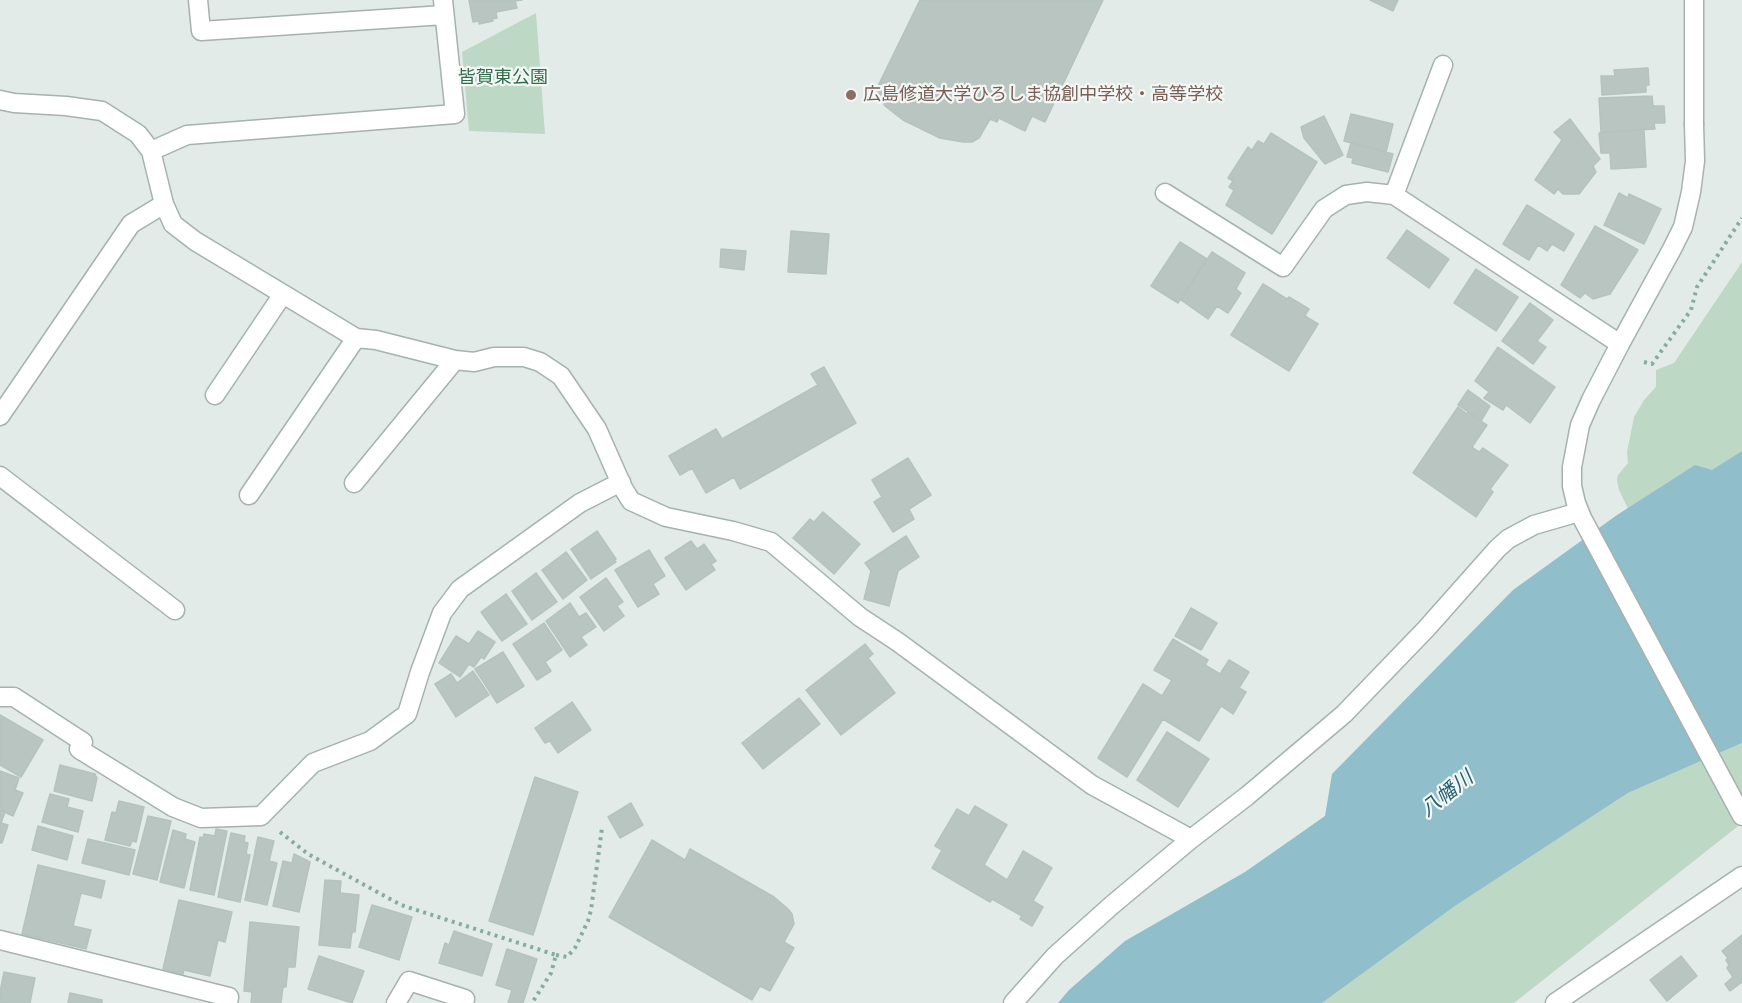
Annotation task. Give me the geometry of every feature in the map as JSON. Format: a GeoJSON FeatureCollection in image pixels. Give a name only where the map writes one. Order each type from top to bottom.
{"type":"FeatureCollection","features":[{"type":"Feature","properties":{"kind":"street"},"geometry":{"type":"LineString","coordinates":[[151,151],[187,135],[455,114],[443,8],[201,31],[198,0]]}},
{"type":"Feature","properties":{"kind":"street"},"geometry":{"type":"LineString","coordinates":[[1694,0],[1695,161],[1683,226],[1580,424],[1572,467],[1572,486],[1581,515],[1742,816]]}},
{"type":"Feature","properties":{"kind":"street"},"geometry":{"type":"LineString","coordinates":[[1394,195],[1443,65]]}},
{"type":"Feature","properties":{"kind":"street"},"geometry":{"type":"LineString","coordinates":[[0,100],[14,104],[66,106],[102,111],[138,134],[151,151],[164,204],[173,224],[195,241],[356,338],[386,342],[455,360],[474,362],[494,357],[524,357],[540,362],[561,376],[597,429],[631,501],[666,517],[734,531],[771,542],[860,617],[898,642],[1092,785],[1191,839]]}},
{"type":"Feature","properties":{"kind":"street"},"geometry":{"type":"LineString","coordinates":[[1165,193],[1283,267],[1324,209],[1346,195],[1367,192],[1394,195],[1620,344]]}},
{"type":"Feature","properties":{"kind":"street"},"geometry":{"type":"LineString","coordinates":[[0,416],[131,224],[164,204]]}},
{"type":"Feature","properties":{"kind":"street"},"geometry":{"type":"LineString","coordinates":[[215,395],[283,294]]}},
{"type":"Feature","properties":{"kind":"street"},"geometry":{"type":"LineString","coordinates":[[249,495],[356,338]]}},
{"type":"Feature","properties":{"kind":"street"},"geometry":{"type":"LineString","coordinates":[[354,483],[455,360]]}},
{"type":"Feature","properties":{"kind":"street"},"geometry":{"type":"LineString","coordinates":[[0,476],[175,610]]}},
{"type":"Feature","properties":{"kind":"street"},"geometry":{"type":"LineString","coordinates":[[0,697],[14,697],[83,742],[79,749],[173,807],[201,818],[261,816],[313,763],[370,741],[407,714],[441,613],[460,589],[580,503],[621,482]]}},
{"type":"Feature","properties":{"kind":"street"},"geometry":{"type":"LineString","coordinates":[[1013,1003],[1055,956],[1112,905],[1344,714],[1508,539],[1534,525],[1581,515]]}},
{"type":"Feature","properties":{"kind":"street"},"geometry":{"type":"LineString","coordinates":[[1555,1003],[1742,876]]}},
{"type":"Feature","properties":{"kind":"street"},"geometry":{"type":"LineString","coordinates":[[0,940],[229,997],[228,1003]]}},
{"type":"Feature","properties":{"kind":"street"},"geometry":{"type":"LineString","coordinates":[[396,1003],[409,981],[465,999]]}},
{"type":"Feature","properties":{"kind":"path"},"geometry":{"type":"LineString","coordinates":[[1644,362],[1652,364],[1691,310],[1697,287],[1742,219]]}},
{"type":"Feature","properties":{"kind":"path"},"geometry":{"type":"LineString","coordinates":[[261,816],[308,854],[401,905],[567,957],[575,948],[591,910],[602,828]]}},
{"type":"Feature","properties":{"kind":"path"},"geometry":{"type":"LineString","coordinates":[[532,1003],[551,973],[556,955]]}},
{"type":"Feature","properties":{"kind":"green space","name":"皆賀東公園"},"geometry":{"type":"Polygon","coordinates":[[[536,13],[545,134],[469,131],[462,52],[536,13]]]}},
{"type":"Feature","properties":{"kind":"green space"},"geometry":{"type":"Polygon","coordinates":[[[1742,262],[1742,463],[1632,517],[1619,490],[1617,480],[1618,475],[1628,463],[1627,452],[1634,417],[1644,400],[1656,387],[1656,370],[1674,363],[1742,262]]]}},
{"type":"Feature","properties":{"kind":"green space"},"geometry":{"type":"Polygon","coordinates":[[[1742,743],[1742,823],[1514,1003],[1322,1003],[1455,906],[1628,793],[1742,743]]]}},
{"type":"Feature","properties":{"kind":"water","name":"八幡川"},"geometry":{"type":"Polygon","coordinates":[[[1742,451],[1742,743],[1628,793],[1455,906],[1322,1003],[1058,1003],[1069,990],[1125,941],[1245,872],[1325,816],[1332,774],[1513,590],[1617,515],[1695,465],[1712,470],[1742,451]]]}},
{"type":"Feature","properties":{"kind":"building"},"geometry":{"type":"Polygon","coordinates":[[[469,0],[522,0],[515,1],[517,8],[496,12],[497,18],[492,19],[493,21],[479,24],[479,21],[473,22],[469,0]]]}},
{"type":"Feature","properties":{"kind":"building"},"geometry":{"type":"Polygon","coordinates":[[[920,0],[1103,0],[1045,122],[1032,116],[1025,131],[999,118],[997,122],[990,119],[979,138],[972,142],[963,142],[940,138],[903,120],[885,106],[878,93],[878,86],[920,0]]]}},
{"type":"Feature","properties":{"kind":"building"},"geometry":{"type":"Polygon","coordinates":[[[1370,0],[1398,0],[1393,11],[1370,0]]]}},
{"type":"Feature","properties":{"kind":"building"},"geometry":{"type":"Polygon","coordinates":[[[1648,68],[1649,85],[1646,85],[1646,92],[1602,95],[1601,76],[1615,76],[1614,70],[1648,68]]]}},
{"type":"Feature","properties":{"kind":"building"},"geometry":{"type":"Polygon","coordinates":[[[1652,96],[1653,106],[1664,106],[1665,123],[1654,123],[1655,129],[1601,132],[1599,98],[1652,96]]]}},
{"type":"Feature","properties":{"kind":"building"},"geometry":{"type":"Polygon","coordinates":[[[1351,114],[1393,124],[1386,152],[1344,141],[1351,114]]]}},
{"type":"Feature","properties":{"kind":"building"},"geometry":{"type":"Polygon","coordinates":[[[1324,116],[1343,155],[1325,164],[1304,138],[1301,127],[1324,116]]]}},
{"type":"Feature","properties":{"kind":"building"},"geometry":{"type":"Polygon","coordinates":[[[1570,119],[1600,159],[1593,166],[1596,172],[1579,194],[1563,194],[1558,189],[1554,194],[1535,180],[1562,140],[1554,132],[1570,119]]]}},
{"type":"Feature","properties":{"kind":"building"},"geometry":{"type":"Polygon","coordinates":[[[1644,130],[1646,167],[1611,169],[1610,153],[1601,153],[1599,133],[1644,130]]]}},
{"type":"Feature","properties":{"kind":"building"},"geometry":{"type":"Polygon","coordinates":[[[1271,133],[1317,162],[1272,234],[1226,205],[1234,190],[1229,187],[1233,181],[1228,178],[1248,147],[1252,150],[1258,141],[1264,144],[1271,133]]]}},
{"type":"Feature","properties":{"kind":"building"},"geometry":{"type":"Polygon","coordinates":[[[1351,143],[1393,154],[1388,172],[1352,163],[1353,158],[1347,157],[1351,143]]]}},
{"type":"Feature","properties":{"kind":"building"},"geometry":{"type":"Polygon","coordinates":[[[1619,193],[1628,198],[1629,194],[1661,209],[1644,244],[1604,225],[1619,193]]]}},
{"type":"Feature","properties":{"kind":"building"},"geometry":{"type":"Polygon","coordinates":[[[1527,205],[1574,234],[1564,251],[1552,244],[1547,251],[1538,245],[1529,260],[1503,244],[1527,205]]]}},
{"type":"Feature","properties":{"kind":"building"},"geometry":{"type":"Polygon","coordinates":[[[1595,226],[1638,250],[1610,294],[1593,299],[1585,293],[1580,298],[1561,285],[1595,226]]]}},
{"type":"Feature","properties":{"kind":"building"},"geometry":{"type":"Polygon","coordinates":[[[1407,230],[1449,259],[1429,288],[1387,258],[1407,230]]]}},
{"type":"Feature","properties":{"kind":"building"},"geometry":{"type":"Polygon","coordinates":[[[791,231],[829,234],[826,274],[788,272],[791,231]]]}},
{"type":"Feature","properties":{"kind":"building"},"geometry":{"type":"Polygon","coordinates":[[[1180,242],[1207,259],[1178,303],[1151,286],[1180,242]]]}},
{"type":"Feature","properties":{"kind":"building"},"geometry":{"type":"Polygon","coordinates":[[[721,249],[746,251],[744,270],[720,267],[721,249]]]}},
{"type":"Feature","properties":{"kind":"building"},"geometry":{"type":"Polygon","coordinates":[[[1212,252],[1245,273],[1236,289],[1241,293],[1228,313],[1217,306],[1208,319],[1181,300],[1212,252]]]}},
{"type":"Feature","properties":{"kind":"building"},"geometry":{"type":"Polygon","coordinates":[[[1476,269],[1518,297],[1496,331],[1454,303],[1476,269]]]}},
{"type":"Feature","properties":{"kind":"building"},"geometry":{"type":"Polygon","coordinates":[[[1263,284],[1309,309],[1305,316],[1318,324],[1289,371],[1231,335],[1263,284]]]}},
{"type":"Feature","properties":{"kind":"building"},"geometry":{"type":"Polygon","coordinates":[[[1530,303],[1553,320],[1537,341],[1546,347],[1533,364],[1502,341],[1530,303]]]}},
{"type":"Feature","properties":{"kind":"building"},"geometry":{"type":"Polygon","coordinates":[[[1498,347],[1555,387],[1530,423],[1506,405],[1503,410],[1484,398],[1489,392],[1475,381],[1498,347]]]}},
{"type":"Feature","properties":{"kind":"building"},"geometry":{"type":"Polygon","coordinates":[[[824,367],[856,423],[740,489],[734,477],[706,493],[692,468],[680,475],[669,456],[716,429],[722,439],[818,385],[811,374],[824,367]]]}},
{"type":"Feature","properties":{"kind":"building"},"geometry":{"type":"Polygon","coordinates":[[[1468,390],[1490,406],[1481,421],[1458,405],[1468,390]]]}},
{"type":"Feature","properties":{"kind":"building"},"geometry":{"type":"Polygon","coordinates":[[[1458,407],[1487,425],[1472,447],[1479,452],[1483,448],[1508,465],[1490,489],[1493,492],[1476,517],[1413,473],[1458,407]]]}},
{"type":"Feature","properties":{"kind":"building"},"geometry":{"type":"Polygon","coordinates":[[[908,458],[931,495],[909,509],[914,519],[893,532],[874,502],[882,497],[872,480],[908,458]]]}},
{"type":"Feature","properties":{"kind":"building"},"geometry":{"type":"Polygon","coordinates":[[[823,512],[860,544],[834,574],[793,538],[810,519],[814,522],[823,512]]]}},
{"type":"Feature","properties":{"kind":"building"},"geometry":{"type":"Polygon","coordinates":[[[597,531],[616,562],[591,579],[571,549],[597,531]]]}},
{"type":"Feature","properties":{"kind":"building"},"geometry":{"type":"Polygon","coordinates":[[[906,536],[919,557],[898,571],[889,606],[864,599],[871,571],[865,563],[906,536]]]}},
{"type":"Feature","properties":{"kind":"building"},"geometry":{"type":"Polygon","coordinates":[[[691,541],[697,549],[704,544],[716,561],[711,564],[715,570],[686,590],[665,558],[691,541]]]}},
{"type":"Feature","properties":{"kind":"building"},"geometry":{"type":"Polygon","coordinates":[[[649,550],[665,576],[653,584],[659,594],[638,607],[615,570],[649,550]]]}},
{"type":"Feature","properties":{"kind":"building"},"geometry":{"type":"Polygon","coordinates":[[[566,552],[587,580],[563,599],[542,570],[566,552]]]}},
{"type":"Feature","properties":{"kind":"building"},"geometry":{"type":"Polygon","coordinates":[[[536,573],[557,602],[532,620],[512,591],[536,573]]]}},
{"type":"Feature","properties":{"kind":"building"},"geometry":{"type":"Polygon","coordinates":[[[606,578],[623,602],[617,606],[624,616],[604,631],[580,597],[606,578]]]}},
{"type":"Feature","properties":{"kind":"building"},"geometry":{"type":"Polygon","coordinates":[[[506,594],[527,624],[502,641],[481,612],[506,594]]]}},
{"type":"Feature","properties":{"kind":"building"},"geometry":{"type":"Polygon","coordinates":[[[570,603],[579,617],[586,613],[596,627],[581,637],[587,645],[570,657],[546,621],[570,603]]]}},
{"type":"Feature","properties":{"kind":"building"},"geometry":{"type":"Polygon","coordinates":[[[1191,608],[1217,623],[1201,650],[1175,636],[1191,608]]]}},
{"type":"Feature","properties":{"kind":"building"},"geometry":{"type":"Polygon","coordinates":[[[544,623],[562,650],[545,662],[551,671],[537,680],[513,644],[544,623]]]}},
{"type":"Feature","properties":{"kind":"building"},"geometry":{"type":"Polygon","coordinates":[[[478,631],[495,642],[484,659],[481,657],[474,667],[469,664],[460,677],[439,663],[456,636],[469,644],[478,631]]]}},
{"type":"Feature","properties":{"kind":"building"},"geometry":{"type":"Polygon","coordinates":[[[1173,639],[1208,660],[1205,665],[1220,674],[1229,660],[1249,672],[1239,688],[1246,692],[1233,714],[1221,706],[1199,741],[1163,719],[1127,777],[1098,758],[1143,684],[1162,696],[1172,680],[1154,670],[1173,639]]]}},
{"type":"Feature","properties":{"kind":"building"},"geometry":{"type":"Polygon","coordinates":[[[865,644],[873,654],[868,658],[895,693],[841,735],[806,690],[865,644]]]}},
{"type":"Feature","properties":{"kind":"building"},"geometry":{"type":"Polygon","coordinates":[[[503,652],[524,686],[497,703],[475,669],[503,652]]]}},
{"type":"Feature","properties":{"kind":"building"},"geometry":{"type":"Polygon","coordinates":[[[473,671],[489,695],[456,717],[435,684],[451,674],[457,683],[473,671]]]}},
{"type":"Feature","properties":{"kind":"building"},"geometry":{"type":"Polygon","coordinates":[[[799,698],[820,724],[763,769],[742,743],[799,698]]]}},
{"type":"Feature","properties":{"kind":"building"},"geometry":{"type":"Polygon","coordinates":[[[572,702],[591,730],[558,753],[550,741],[545,743],[535,728],[572,702]]]}},
{"type":"Feature","properties":{"kind":"building"},"geometry":{"type":"Polygon","coordinates":[[[0,715],[43,740],[21,777],[0,765],[0,715]]]}},
{"type":"Feature","properties":{"kind":"building"},"geometry":{"type":"Polygon","coordinates":[[[1167,732],[1209,759],[1178,807],[1137,780],[1167,732]]]}},
{"type":"Feature","properties":{"kind":"building"},"geometry":{"type":"Polygon","coordinates":[[[60,765],[95,774],[97,778],[92,801],[54,791],[60,765]]]}},
{"type":"Feature","properties":{"kind":"building"},"geometry":{"type":"Polygon","coordinates":[[[0,771],[19,778],[15,790],[23,793],[13,816],[0,810],[0,771]]]}},
{"type":"Feature","properties":{"kind":"building"},"geometry":{"type":"Polygon","coordinates":[[[535,777],[578,792],[533,935],[489,921],[535,777]]]}},
{"type":"Feature","properties":{"kind":"building"},"geometry":{"type":"Polygon","coordinates":[[[50,794],[69,799],[67,807],[83,811],[78,832],[42,822],[50,794]]]}},
{"type":"Feature","properties":{"kind":"building"},"geometry":{"type":"Polygon","coordinates":[[[119,801],[144,807],[136,842],[132,841],[130,846],[105,840],[112,812],[116,813],[119,801]]]}},
{"type":"Feature","properties":{"kind":"building"},"geometry":{"type":"Polygon","coordinates":[[[631,803],[643,825],[620,838],[608,817],[631,803]]]}},
{"type":"Feature","properties":{"kind":"building"},"geometry":{"type":"Polygon","coordinates":[[[975,806],[1007,825],[984,865],[1007,880],[1023,851],[1052,868],[1033,901],[1043,907],[1032,926],[1020,919],[1022,916],[992,899],[990,902],[932,868],[942,850],[935,846],[957,809],[969,816],[975,806]]]}},
{"type":"Feature","properties":{"kind":"building"},"geometry":{"type":"Polygon","coordinates":[[[0,811],[5,812],[1,823],[8,825],[2,843],[0,843],[0,811]]]}},
{"type":"Feature","properties":{"kind":"building"},"geometry":{"type":"Polygon","coordinates":[[[148,816],[171,821],[157,880],[133,874],[148,816]]]}},
{"type":"Feature","properties":{"kind":"building"},"geometry":{"type":"Polygon","coordinates":[[[38,826],[73,836],[67,860],[32,850],[38,826]]]}},
{"type":"Feature","properties":{"kind":"building"},"geometry":{"type":"Polygon","coordinates":[[[216,829],[227,831],[214,895],[190,890],[200,837],[203,838],[204,834],[215,836],[216,829]]]}},
{"type":"Feature","properties":{"kind":"building"},"geometry":{"type":"Polygon","coordinates":[[[173,830],[186,834],[185,839],[195,842],[184,888],[160,882],[173,830]]]}},
{"type":"Feature","properties":{"kind":"building"},"geometry":{"type":"Polygon","coordinates":[[[231,833],[245,836],[244,842],[248,843],[246,854],[250,855],[240,902],[218,897],[231,833]]]}},
{"type":"Feature","properties":{"kind":"building"},"geometry":{"type":"Polygon","coordinates":[[[258,837],[274,841],[269,861],[277,863],[267,905],[245,900],[258,837]]]}},
{"type":"Feature","properties":{"kind":"building"},"geometry":{"type":"Polygon","coordinates":[[[88,839],[135,850],[129,875],[82,863],[88,839]]]}},
{"type":"Feature","properties":{"kind":"building"},"geometry":{"type":"Polygon","coordinates":[[[652,840],[685,860],[690,849],[774,897],[792,914],[794,924],[784,942],[794,948],[770,991],[760,986],[752,1000],[609,917],[652,840]]]}},
{"type":"Feature","properties":{"kind":"building"},"geometry":{"type":"Polygon","coordinates":[[[294,854],[310,862],[299,912],[273,906],[283,861],[292,863],[294,854]]]}},
{"type":"Feature","properties":{"kind":"building"},"geometry":{"type":"Polygon","coordinates":[[[38,865],[105,881],[101,898],[81,893],[73,926],[91,930],[86,949],[22,934],[38,865]]]}},
{"type":"Feature","properties":{"kind":"building"},"geometry":{"type":"Polygon","coordinates":[[[325,880],[341,881],[340,893],[359,895],[355,932],[352,932],[350,948],[319,945],[325,880]]]}},
{"type":"Feature","properties":{"kind":"building"},"geometry":{"type":"Polygon","coordinates":[[[179,900],[232,912],[225,942],[218,940],[210,976],[184,970],[183,974],[163,969],[179,900]]]}},
{"type":"Feature","properties":{"kind":"building"},"geometry":{"type":"Polygon","coordinates":[[[372,905],[412,917],[399,960],[359,947],[372,905]]]}},
{"type":"Feature","properties":{"kind":"building"},"geometry":{"type":"Polygon","coordinates":[[[250,922],[299,927],[295,967],[288,967],[286,987],[283,987],[281,1003],[251,1003],[252,992],[244,991],[250,922]]]}},
{"type":"Feature","properties":{"kind":"building"},"geometry":{"type":"Polygon","coordinates":[[[454,931],[492,944],[482,976],[439,963],[445,943],[449,945],[454,931]]]}},
{"type":"Feature","properties":{"kind":"building"},"geometry":{"type":"Polygon","coordinates":[[[1742,935],[1742,982],[1730,991],[1725,984],[1733,977],[1727,968],[1728,958],[1722,951],[1742,935]]]}},
{"type":"Feature","properties":{"kind":"building"},"geometry":{"type":"Polygon","coordinates":[[[507,949],[537,959],[523,1003],[508,1003],[512,990],[496,985],[507,949]]]}},
{"type":"Feature","properties":{"kind":"building"},"geometry":{"type":"Polygon","coordinates":[[[319,956],[364,971],[352,1003],[308,989],[319,956]]]}},
{"type":"Feature","properties":{"kind":"building"},"geometry":{"type":"Polygon","coordinates":[[[1681,956],[1697,976],[1667,1001],[1650,980],[1681,956]]]}},
{"type":"Feature","properties":{"kind":"building"},"geometry":{"type":"Polygon","coordinates":[[[4,972],[35,978],[30,1003],[0,1003],[4,972]]]}},
{"type":"Feature","properties":{"kind":"building"},"geometry":{"type":"Polygon","coordinates":[[[70,993],[102,1000],[102,1003],[68,1003],[70,993]]]}},
{"type":"Feature","properties":{"kind":"place","name":"広島修道大学ひろしま協創中学校・高等学校"},"geometry":{"type":"Point","coordinates":[851,95]}}]}
